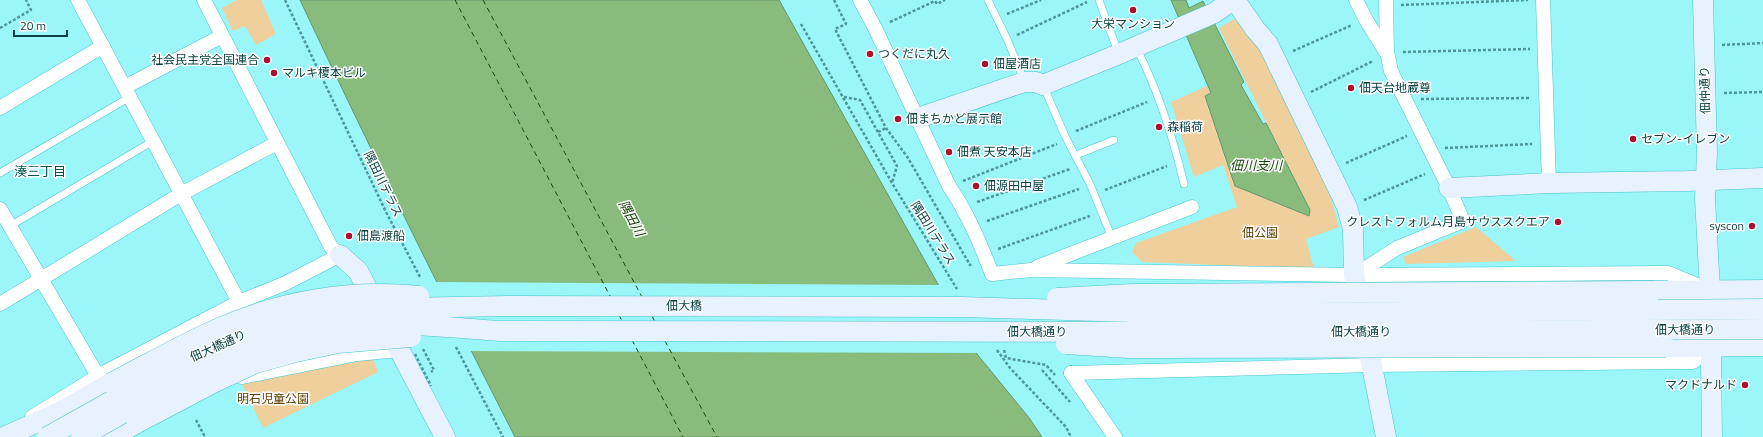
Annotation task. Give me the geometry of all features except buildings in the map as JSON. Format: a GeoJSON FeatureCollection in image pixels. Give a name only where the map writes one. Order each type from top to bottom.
{"type":"FeatureCollection","features":[{"type":"Feature","properties":{"kind":"main road"},"geometry":{"type":"LineString","coordinates":[[918,118],[1034,84],[1127,50],[1214,13],[1234,0],[1268,44],[1294,100],[1330,169],[1347,207],[1353,229],[1354,275],[1386,437]]}},
{"type":"Feature","properties":{"kind":"main road","name":"佃仲通り"},"geometry":{"type":"LineString","coordinates":[[1703,0],[1707,153],[1705,198],[1706,244],[1710,290],[1712,437]]}},
{"type":"Feature","properties":{"kind":"main road"},"geometry":{"type":"LineString","coordinates":[[1449,188],[1549,183],[1763,178]]}},
{"type":"Feature","properties":{"kind":"main road"},"geometry":{"type":"LineString","coordinates":[[340,255],[358,271],[446,437]]}},
{"type":"Feature","properties":{"kind":"main road"},"geometry":{"type":"LineString","coordinates":[[961,300],[1030,299],[1132,294],[1763,290]]}},
{"type":"Feature","properties":{"kind":"main road"},"geometry":{"type":"LineString","coordinates":[[0,432],[4,437],[60,412],[105,380],[217,329],[262,312],[309,300],[392,294],[507,306]]}},
{"type":"Feature","properties":{"kind":"main road","name":"佃大橋"},"geometry":{"type":"LineString","coordinates":[[406,307],[961,300]]}},
{"type":"Feature","properties":{"kind":"main road","name":"佃大橋通り"},"geometry":{"type":"LineString","coordinates":[[961,300],[1132,312],[1285,313],[1763,309]]}},
{"type":"Feature","properties":{"kind":"main road","name":"佃大橋通り"},"geometry":{"type":"LineString","coordinates":[[47,437],[202,352],[245,333],[311,314],[350,309],[406,307]]}},
{"type":"Feature","properties":{"kind":"main road","name":"佃大橋通り"},"geometry":{"type":"LineString","coordinates":[[81,437],[210,367],[271,342],[314,331],[350,326],[417,326]]}},
{"type":"Feature","properties":{"kind":"main road","name":"佃大橋"},"geometry":{"type":"LineString","coordinates":[[417,326],[501,331],[958,332]]}},
{"type":"Feature","properties":{"kind":"main road","name":"佃大橋通り"},"geometry":{"type":"LineString","coordinates":[[958,332],[1763,329]]}},
{"type":"Feature","properties":{"kind":"main road"},"geometry":{"type":"LineString","coordinates":[[112,437],[134,430],[217,381],[256,363],[296,352],[338,343],[501,331]]}},
{"type":"Feature","properties":{"kind":"main road"},"geometry":{"type":"LineString","coordinates":[[958,332],[1029,341],[1129,348],[1763,346]]}},
{"type":"Feature","properties":{"kind":"street"},"geometry":{"type":"LineString","coordinates":[[78,0],[239,302]]}},
{"type":"Feature","properties":{"kind":"street"},"geometry":{"type":"LineString","coordinates":[[0,209],[41,279],[105,380],[239,302],[286,282],[340,255],[331,247],[204,0]]}},
{"type":"Feature","properties":{"kind":"street"},"geometry":{"type":"LineString","coordinates":[[860,0],[875,28],[949,186],[963,207],[973,226],[992,274],[1031,270],[1354,275],[1668,273],[1710,290]]}},
{"type":"Feature","properties":{"kind":"street"},"geometry":{"type":"LineString","coordinates":[[1356,0],[1366,20],[1387,52]]}},
{"type":"Feature","properties":{"kind":"street"},"geometry":{"type":"LineString","coordinates":[[1543,0],[1549,183]]}},
{"type":"Feature","properties":{"kind":"street"},"geometry":{"type":"LineString","coordinates":[[1354,275],[1397,248],[1464,221],[1391,71],[1387,52],[1386,3]]}},
{"type":"Feature","properties":{"kind":"street"},"geometry":{"type":"LineString","coordinates":[[127,92],[222,36]]}},
{"type":"Feature","properties":{"kind":"street"},"geometry":{"type":"LineString","coordinates":[[0,108],[103,46]]}},
{"type":"Feature","properties":{"kind":"street"},"geometry":{"type":"LineString","coordinates":[[0,304],[181,194],[277,143]]}},
{"type":"Feature","properties":{"kind":"street"},"geometry":{"type":"LineString","coordinates":[[1031,270],[1192,207]]}},
{"type":"Feature","properties":{"kind":"street"},"geometry":{"type":"LineString","coordinates":[[1115,437],[1071,373],[1372,365],[1693,362],[1710,347]]}},
{"type":"Feature","properties":{"kind":"street"},"geometry":{"type":"LineString","coordinates":[[134,430],[245,375],[357,354],[399,350]]}},
{"type":"Feature","properties":{"kind":"lane"},"geometry":{"type":"LineString","coordinates":[[988,0],[1007,39],[1076,155],[1090,184],[1112,238]]}},
{"type":"Feature","properties":{"kind":"lane"},"geometry":{"type":"LineString","coordinates":[[1099,0],[1127,50],[1151,76],[1179,161],[1184,184]]}},
{"type":"Feature","properties":{"kind":"lane"},"geometry":{"type":"LineString","coordinates":[[0,173],[127,92]]}},
{"type":"Feature","properties":{"kind":"lane"},"geometry":{"type":"LineString","coordinates":[[1076,155],[1114,140]]}},
{"type":"Feature","properties":{"kind":"lane"},"geometry":{"type":"LineString","coordinates":[[10,226],[153,141]]}},
{"type":"Feature","properties":{"kind":"path"},"geometry":{"type":"LineString","coordinates":[[0,28],[31,10],[26,0]]}},
{"type":"Feature","properties":{"kind":"path","name":"隅田川テラス"},"geometry":{"type":"LineString","coordinates":[[285,0],[386,212],[422,282]]}},
{"type":"Feature","properties":{"kind":"path"},"geometry":{"type":"LineString","coordinates":[[834,0],[846,24],[835,29],[886,128],[908,158],[970,265]]}},
{"type":"Feature","properties":{"kind":"path"},"geometry":{"type":"LineString","coordinates":[[875,28],[935,1],[937,4],[945,0]]}},
{"type":"Feature","properties":{"kind":"path"},"geometry":{"type":"LineString","coordinates":[[997,18],[1041,0]]}},
{"type":"Feature","properties":{"kind":"path"},"geometry":{"type":"LineString","coordinates":[[1007,39],[1091,0]]}},
{"type":"Feature","properties":{"kind":"path"},"geometry":{"type":"LineString","coordinates":[[1386,3],[1532,0]]}},
{"type":"Feature","properties":{"kind":"path"},"geometry":{"type":"LineString","coordinates":[[1275,59],[1366,20]]}},
{"type":"Feature","properties":{"kind":"path","name":"隅田川テラス"},"geometry":{"type":"LineString","coordinates":[[801,24],[961,300]]}},
{"type":"Feature","properties":{"kind":"path"},"geometry":{"type":"LineString","coordinates":[[1704,46],[1763,44]]}},
{"type":"Feature","properties":{"kind":"path"},"geometry":{"type":"LineString","coordinates":[[1294,100],[1387,52],[1545,49]]}},
{"type":"Feature","properties":{"kind":"path"},"geometry":{"type":"LineString","coordinates":[[1705,94],[1763,92]]}},
{"type":"Feature","properties":{"kind":"path"},"geometry":{"type":"LineString","coordinates":[[844,97],[860,100],[897,166],[892,183]]}},
{"type":"Feature","properties":{"kind":"path"},"geometry":{"type":"LineString","coordinates":[[949,186],[1066,138],[1158,97]]}},
{"type":"Feature","properties":{"kind":"path"},"geometry":{"type":"LineString","coordinates":[[1405,100],[1546,98]]}},
{"type":"Feature","properties":{"kind":"path"},"geometry":{"type":"LineString","coordinates":[[878,132],[886,128]]}},
{"type":"Feature","properties":{"kind":"path"},"geometry":{"type":"LineString","coordinates":[[1330,169],[1420,130]]}},
{"type":"Feature","properties":{"kind":"path"},"geometry":{"type":"LineString","coordinates":[[1429,149],[1547,143]]}},
{"type":"Feature","properties":{"kind":"path"},"geometry":{"type":"LineString","coordinates":[[1094,194],[1179,161]]}},
{"type":"Feature","properties":{"kind":"path"},"geometry":{"type":"LineString","coordinates":[[963,207],[1080,166]]}},
{"type":"Feature","properties":{"kind":"path"},"geometry":{"type":"LineString","coordinates":[[1347,207],[1439,168]]}},
{"type":"Feature","properties":{"kind":"path"},"geometry":{"type":"LineString","coordinates":[[973,226],[1090,184]]}},
{"type":"Feature","properties":{"kind":"path"},"geometry":{"type":"LineString","coordinates":[[985,254],[1101,212]]}},
{"type":"Feature","properties":{"kind":"path"},"geometry":{"type":"LineString","coordinates":[[993,343],[1010,368],[1066,427],[1071,437]]}},
{"type":"Feature","properties":{"kind":"path"},"geometry":{"type":"LineString","coordinates":[[456,346],[503,437]]}},
{"type":"Feature","properties":{"kind":"path"},"geometry":{"type":"LineString","coordinates":[[423,349],[414,354],[431,386]]}},
{"type":"Feature","properties":{"kind":"path"},"geometry":{"type":"LineString","coordinates":[[1003,350],[1006,358],[1046,365],[1056,376]]}},
{"type":"Feature","properties":{"kind":"path"},"geometry":{"type":"LineString","coordinates":[[1042,370],[1071,403]]}},
{"type":"Feature","properties":{"kind":"path"},"geometry":{"type":"LineString","coordinates":[[196,420],[205,437]]}},
{"type":"Feature","properties":{"kind":"green space"},"geometry":{"type":"Polygon","coordinates":[[[237,0],[261,0],[276,34],[256,45],[245,26],[233,31],[222,8],[237,0]]]}},
{"type":"Feature","properties":{"kind":"green space","name":"佃公園"},"geometry":{"type":"Polygon","coordinates":[[[1238,17],[1271,63],[1323,170],[1339,227],[1306,239],[1314,269],[1142,262],[1132,252],[1136,243],[1237,207],[1223,165],[1194,177],[1171,102],[1207,86],[1210,93],[1205,96],[1235,186],[1309,216],[1310,210],[1219,28],[1238,17]]]}},
{"type":"Feature","properties":{"kind":"green space"},"geometry":{"type":"Polygon","coordinates":[[[1476,227],[1516,261],[1406,264],[1403,257],[1476,227]]]}},
{"type":"Feature","properties":{"kind":"green space","name":"明石児童公園"},"geometry":{"type":"Polygon","coordinates":[[[373,359],[378,372],[263,428],[242,384],[296,372],[373,359]]]}},
{"type":"Feature","properties":{"kind":"water","name":"隅田川"},"geometry":{"type":"Polygon","coordinates":[[[300,0],[779,0],[977,354],[1030,419],[1042,437],[515,437],[352,110],[300,0]]]}},
{"type":"Feature","properties":{"kind":"water","name":"佃川支川"},"geometry":{"type":"Polygon","coordinates":[[[1171,0],[1186,0],[1189,8],[1203,1],[1244,82],[1241,85],[1263,124],[1266,123],[1310,210],[1309,216],[1235,186],[1205,96],[1211,93],[1171,0]]]}},
{"type":"Feature","properties":{"kind":"pier"},"geometry":{"type":"Polygon","coordinates":[[[433,282],[941,285],[979,353],[469,351],[433,282]]]}},
{"type":"Feature","properties":{"kind":"ferry route"},"geometry":{"type":"LineString","coordinates":[[455,0],[610,296]]}},
{"type":"Feature","properties":{"kind":"ferry route"},"geometry":{"type":"LineString","coordinates":[[483,0],[642,297]]}},
{"type":"Feature","properties":{"kind":"ferry route"},"geometry":{"type":"LineString","coordinates":[[619,315],[622,321]]}},
{"type":"Feature","properties":{"kind":"ferry route"},"geometry":{"type":"LineString","coordinates":[[652,316],[655,322]]}},
{"type":"Feature","properties":{"kind":"ferry route"},"geometry":{"type":"LineString","coordinates":[[632,340],[683,437]]}},
{"type":"Feature","properties":{"kind":"ferry route"},"geometry":{"type":"LineString","coordinates":[[665,341],[717,437]]}},
{"type":"Feature","properties":{"kind":"place","name":"大栄マンション"},"geometry":{"type":"Point","coordinates":[1133,10]}},
{"type":"Feature","properties":{"kind":"place","name":"つくだに丸久"},"geometry":{"type":"Point","coordinates":[870,54]}},
{"type":"Feature","properties":{"kind":"place","name":"社会民主党全国連合"},"geometry":{"type":"Point","coordinates":[267,60]}},
{"type":"Feature","properties":{"kind":"place","name":"佃屋酒店"},"geometry":{"type":"Point","coordinates":[985,64]}},
{"type":"Feature","properties":{"kind":"place","name":"マルキ榎本ビル"},"geometry":{"type":"Point","coordinates":[274,73]}},
{"type":"Feature","properties":{"kind":"place","name":"佃天台地蔵尊"},"geometry":{"type":"Point","coordinates":[1351,88]}},
{"type":"Feature","properties":{"kind":"place","name":"佃まちかど展示館"},"geometry":{"type":"Point","coordinates":[898,119]}},
{"type":"Feature","properties":{"kind":"place","name":"森稲荷"},"geometry":{"type":"Point","coordinates":[1159,127]}},
{"type":"Feature","properties":{"kind":"place","name":"セブン-イレブン"},"geometry":{"type":"Point","coordinates":[1633,139]}},
{"type":"Feature","properties":{"kind":"place","name":"佃煮 天安本店"},"geometry":{"type":"Point","coordinates":[949,152]}},
{"type":"Feature","properties":{"kind":"place","name":"佃源田中屋"},"geometry":{"type":"Point","coordinates":[976,186]}},
{"type":"Feature","properties":{"kind":"place","name":"クレストフォルム月島サウススクエア"},"geometry":{"type":"Point","coordinates":[1558,222]}},
{"type":"Feature","properties":{"kind":"place","name":"syscon"},"geometry":{"type":"Point","coordinates":[1752,226]}},
{"type":"Feature","properties":{"kind":"place","name":"佃島渡船"},"geometry":{"type":"Point","coordinates":[349,236]}},
{"type":"Feature","properties":{"kind":"place","name":"マクドナルド"},"geometry":{"type":"Point","coordinates":[1745,385]}},
{"type":"Feature","properties":{"kind":"district","name":"湊三丁目"},"geometry":{"type":"Point","coordinates":[40,171]}}]}
